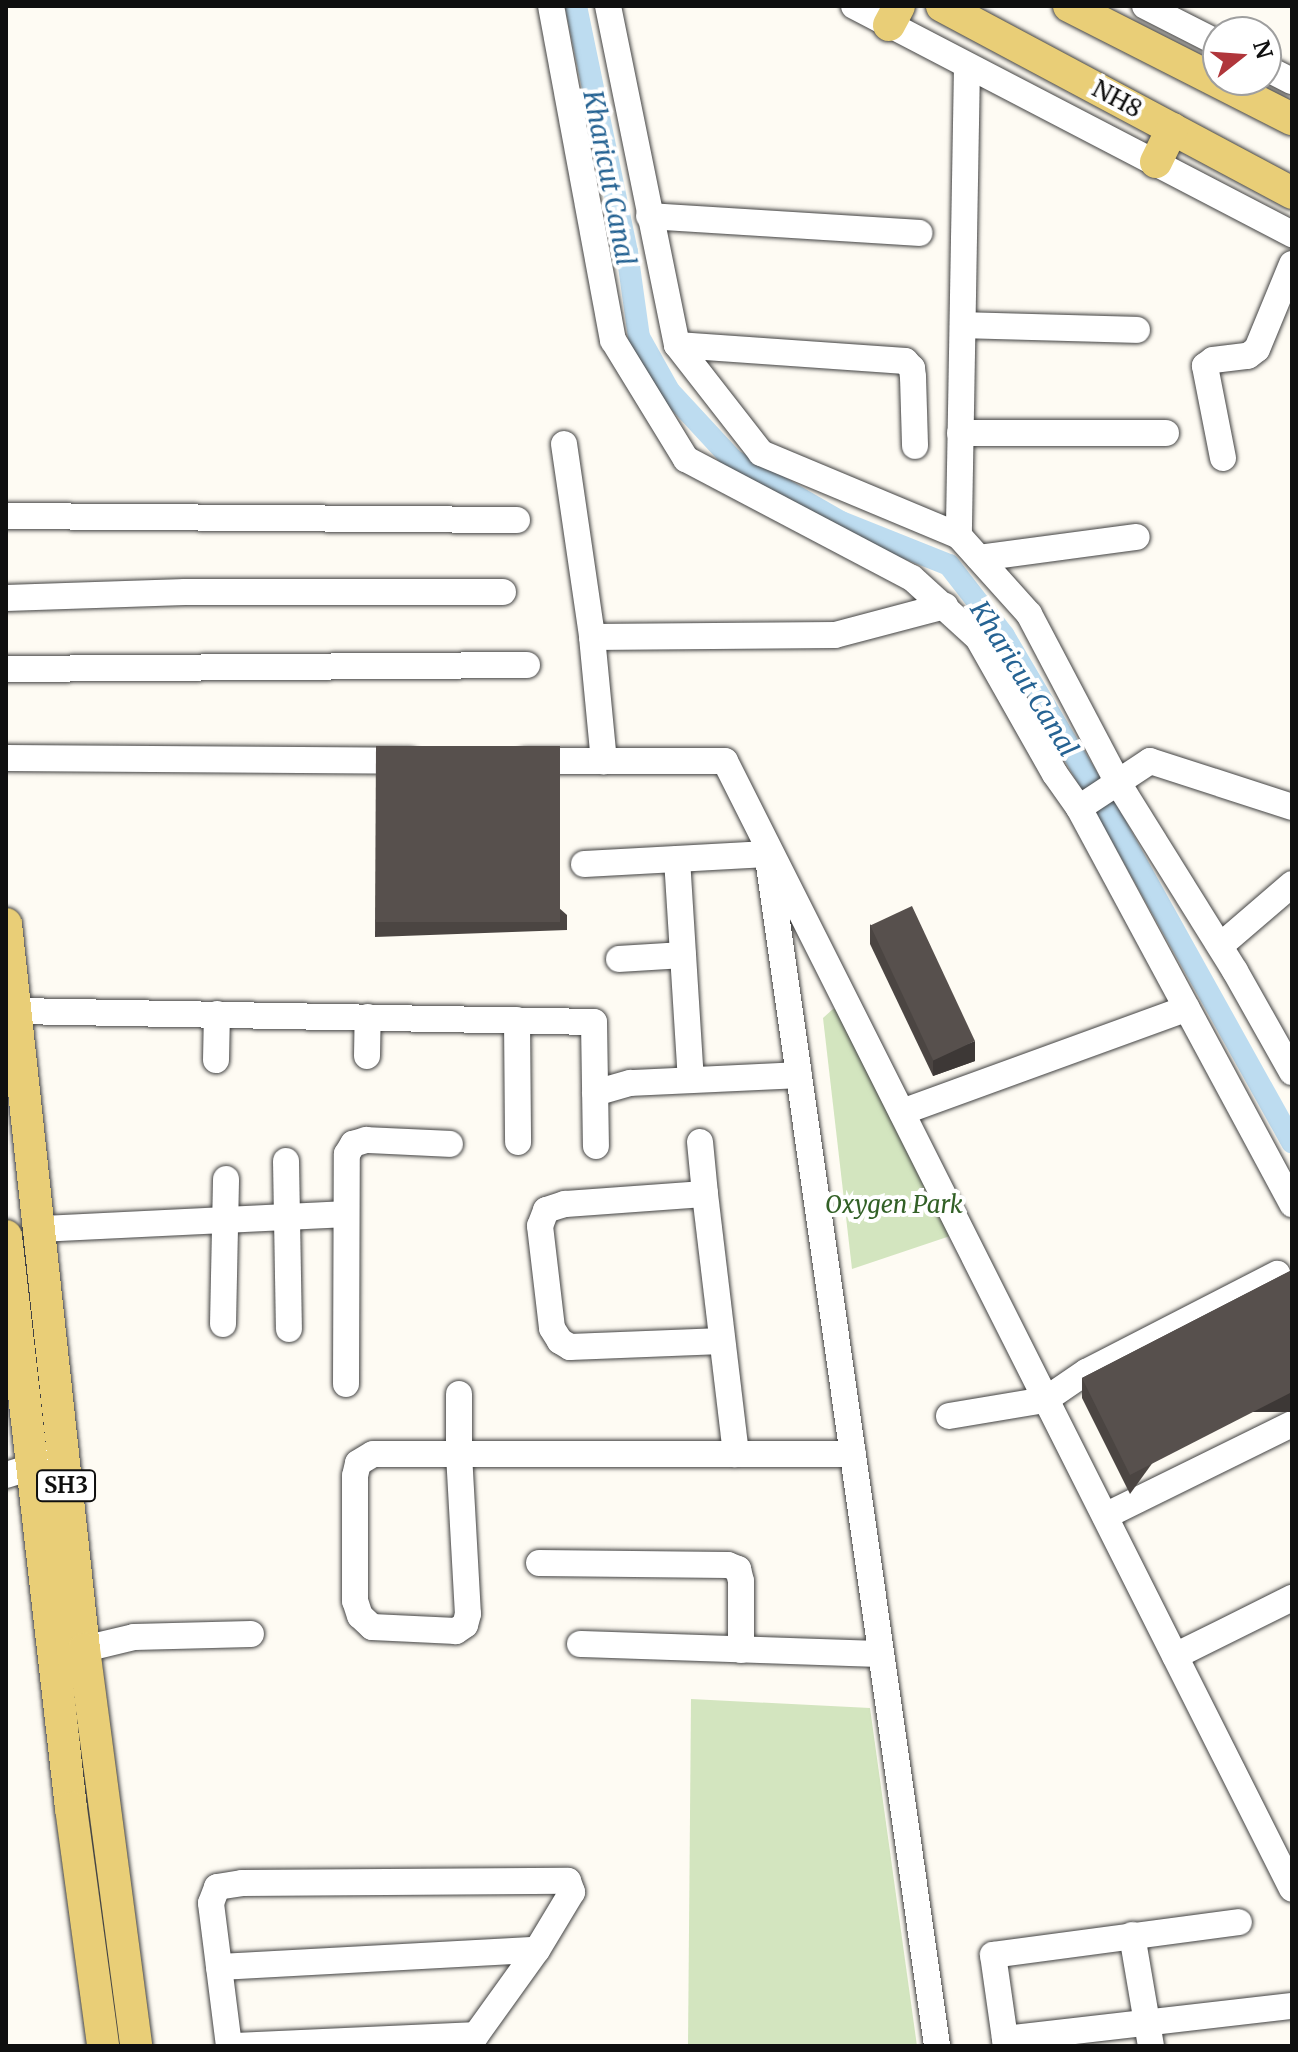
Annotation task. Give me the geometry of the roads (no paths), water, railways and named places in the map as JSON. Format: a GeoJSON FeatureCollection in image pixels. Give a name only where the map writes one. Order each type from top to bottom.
{"type":"FeatureCollection","features":[{"type":"Feature","properties":{"kind":"main road","name":"NH8"},"geometry":{"type":"LineString","coordinates":[[942,6],[1292,193]]}},
{"type":"Feature","properties":{"kind":"main road"},"geometry":{"type":"LineString","coordinates":[[1069,6],[1292,119]]}},
{"type":"Feature","properties":{"kind":"main road"},"geometry":{"type":"LineString","coordinates":[[1156,162],[1172,129]]}},
{"type":"Feature","properties":{"kind":"main road","name":"SH3"},"geometry":{"type":"LineString","coordinates":[[6,924],[41,1229],[34,1467],[84,1649],[136,2046]]}},
{"type":"Feature","properties":{"kind":"main road"},"geometry":{"type":"LineString","coordinates":[[6,1236],[12,1347],[34,1467],[103,2046]]}},
{"type":"Feature","properties":{"kind":"street"},"geometry":{"type":"LineString","coordinates":[[551,6],[613,340],[686,459],[912,578],[978,638],[1055,774],[1079,808],[1292,1204]]}},
{"type":"Feature","properties":{"kind":"street"},"geometry":{"type":"LineString","coordinates":[[608,6],[677,345],[761,453],[959,536],[1029,614],[1118,783],[1220,946],[1292,1072]]}},
{"type":"Feature","properties":{"kind":"street"},"geometry":{"type":"LineString","coordinates":[[854,6],[894,16],[967,66],[1292,234]]}},
{"type":"Feature","properties":{"kind":"street"},"geometry":{"type":"LineString","coordinates":[[1145,6],[1202,35]]}},
{"type":"Feature","properties":{"kind":"street"},"geometry":{"type":"LineString","coordinates":[[959,536],[967,66]]}},
{"type":"Feature","properties":{"kind":"street"},"geometry":{"type":"LineString","coordinates":[[649,216],[919,233]]}},
{"type":"Feature","properties":{"kind":"street"},"geometry":{"type":"LineString","coordinates":[[1223,458],[1205,366],[1213,360],[1248,356],[1257,349],[1292,264]]}},
{"type":"Feature","properties":{"kind":"street"},"geometry":{"type":"LineString","coordinates":[[963,325],[1137,330]]}},
{"type":"Feature","properties":{"kind":"street"},"geometry":{"type":"LineString","coordinates":[[677,345],[905,361],[912,368],[915,446]]}},
{"type":"Feature","properties":{"kind":"street"},"geometry":{"type":"LineString","coordinates":[[960,433],[1166,433]]}},
{"type":"Feature","properties":{"kind":"street"},"geometry":{"type":"LineString","coordinates":[[564,444],[592,637],[604,761]]}},
{"type":"Feature","properties":{"kind":"street"},"geometry":{"type":"LineString","coordinates":[[6,516],[517,520]]}},
{"type":"Feature","properties":{"kind":"street"},"geometry":{"type":"LineString","coordinates":[[979,558],[1137,537]]}},
{"type":"Feature","properties":{"kind":"street"},"geometry":{"type":"LineString","coordinates":[[6,598],[185,592],[503,592]]}},
{"type":"Feature","properties":{"kind":"street"},"geometry":{"type":"LineString","coordinates":[[592,637],[835,635],[945,606]]}},
{"type":"Feature","properties":{"kind":"street"},"geometry":{"type":"LineString","coordinates":[[6,669],[527,665]]}},
{"type":"Feature","properties":{"kind":"street"},"geometry":{"type":"LineString","coordinates":[[6,758],[437,761]]}},
{"type":"Feature","properties":{"kind":"street"},"geometry":{"type":"LineString","coordinates":[[498,761],[725,761],[1292,1889]]}},
{"type":"Feature","properties":{"kind":"street"},"geometry":{"type":"LineString","coordinates":[[1079,808],[1150,761],[1292,807]]}},
{"type":"Feature","properties":{"kind":"street"},"geometry":{"type":"LineString","coordinates":[[584,864],[677,859],[767,849]]}},
{"type":"Feature","properties":{"kind":"street"},"geometry":{"type":"LineString","coordinates":[[767,849],[937,2046]]}},
{"type":"Feature","properties":{"kind":"street"},"geometry":{"type":"LineString","coordinates":[[677,859],[691,1080]]}},
{"type":"Feature","properties":{"kind":"street"},"geometry":{"type":"LineString","coordinates":[[1220,946],[1292,884]]}},
{"type":"Feature","properties":{"kind":"street"},"geometry":{"type":"LineString","coordinates":[[619,959],[683,955]]}},
{"type":"Feature","properties":{"kind":"street"},"geometry":{"type":"LineString","coordinates":[[902,1112],[1187,1008]]}},
{"type":"Feature","properties":{"kind":"street"},"geometry":{"type":"LineString","coordinates":[[17,1011],[594,1022],[596,1146]]}},
{"type":"Feature","properties":{"kind":"street"},"geometry":{"type":"LineString","coordinates":[[216,1060],[217,1014]]}},
{"type":"Feature","properties":{"kind":"street"},"geometry":{"type":"LineString","coordinates":[[367,1056],[368,1017]]}},
{"type":"Feature","properties":{"kind":"street"},"geometry":{"type":"LineString","coordinates":[[517,1020],[518,1142]]}},
{"type":"Feature","properties":{"kind":"street"},"geometry":{"type":"LineString","coordinates":[[595,1093],[631,1083],[799,1075]]}},
{"type":"Feature","properties":{"kind":"street"},"geometry":{"type":"LineString","coordinates":[[346,1384],[347,1154],[353,1144],[366,1140],[450,1144]]}},
{"type":"Feature","properties":{"kind":"street"},"geometry":{"type":"LineString","coordinates":[[700,1142],[736,1454]]}},
{"type":"Feature","properties":{"kind":"street"},"geometry":{"type":"LineString","coordinates":[[286,1161],[289,1329]]}},
{"type":"Feature","properties":{"kind":"street"},"geometry":{"type":"LineString","coordinates":[[223,1324],[226,1179]]}},
{"type":"Feature","properties":{"kind":"street"},"geometry":{"type":"LineString","coordinates":[[705,1194],[565,1204],[546,1210],[540,1226],[552,1328],[560,1341],[570,1347],[722,1341]]}},
{"type":"Feature","properties":{"kind":"street"},"geometry":{"type":"LineString","coordinates":[[41,1229],[345,1214]]}},
{"type":"Feature","properties":{"kind":"street"},"geometry":{"type":"LineString","coordinates":[[949,1416],[1045,1400],[1086,1372],[1277,1274]]}},
{"type":"Feature","properties":{"kind":"street"},"geometry":{"type":"LineString","coordinates":[[459,1394],[459,1454],[468,1614],[465,1625],[456,1631],[372,1627],[360,1616],[355,1601],[355,1476],[358,1463],[373,1454],[459,1454],[736,1454],[853,1454]]}},
{"type":"Feature","properties":{"kind":"street"},"geometry":{"type":"LineString","coordinates":[[1105,1516],[1292,1424]]}},
{"type":"Feature","properties":{"kind":"street"},"geometry":{"type":"LineString","coordinates":[[539,1563],[728,1565],[738,1569],[741,1581],[741,1650]]}},
{"type":"Feature","properties":{"kind":"street"},"geometry":{"type":"LineString","coordinates":[[1175,1656],[1292,1598]]}},
{"type":"Feature","properties":{"kind":"street"},"geometry":{"type":"LineString","coordinates":[[84,1649],[134,1637],[251,1634]]}},
{"type":"Feature","properties":{"kind":"street"},"geometry":{"type":"LineString","coordinates":[[580,1644],[881,1654]]}},
{"type":"Feature","properties":{"kind":"street"},"geometry":{"type":"LineString","coordinates":[[229,2046],[211,1903],[217,1887],[242,1883],[568,1881],[572,1892],[537,1950],[472,2040],[237,2046]]}},
{"type":"Feature","properties":{"kind":"street"},"geometry":{"type":"LineString","coordinates":[[1239,1922],[993,1955],[1006,2043],[1149,2034],[1292,2006]]}},
{"type":"Feature","properties":{"kind":"street"},"geometry":{"type":"LineString","coordinates":[[1132,1935],[1149,2034]]}},
{"type":"Feature","properties":{"kind":"street"},"geometry":{"type":"LineString","coordinates":[[219,1967],[537,1950]]}},
{"type":"Feature","properties":{"kind":"waterway","name":"Kharicut Canal"},"geometry":{"type":"LineString","coordinates":[[576,6],[627,252],[639,337],[669,391],[733,460],[841,522],[949,565],[1004,636],[1116,826],[1292,1142]]}},
{"type":"Feature","properties":{"kind":"park label","name":"Oxygen Park"},"geometry":{"type":"Point","coordinates":[894,1205]}}]}
